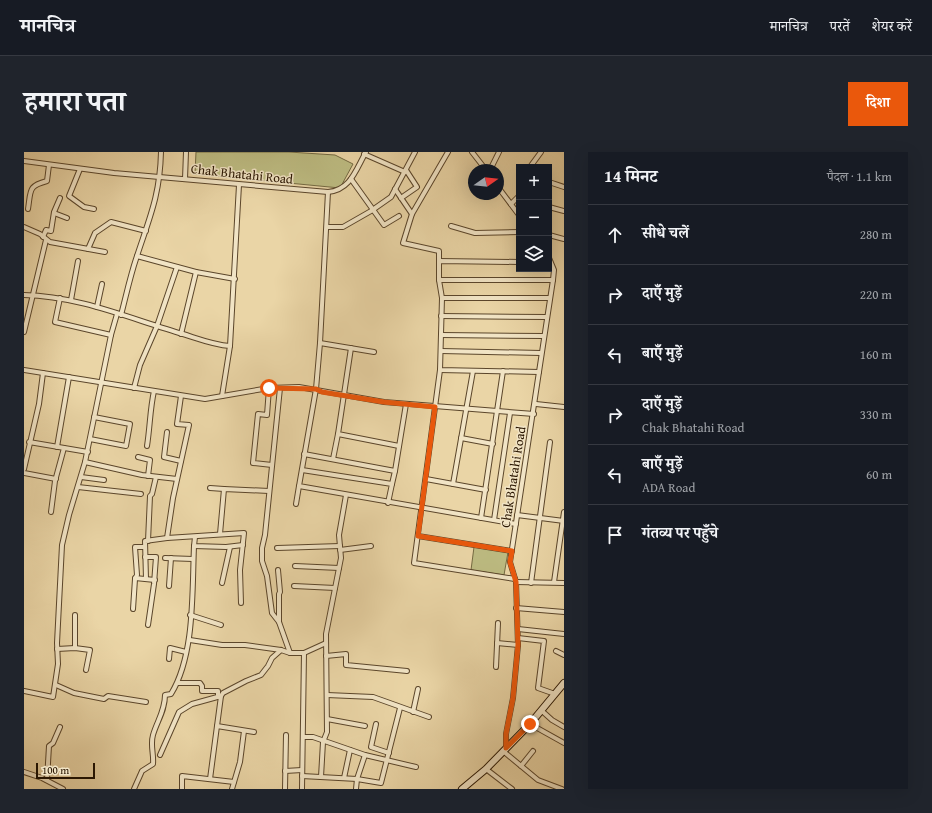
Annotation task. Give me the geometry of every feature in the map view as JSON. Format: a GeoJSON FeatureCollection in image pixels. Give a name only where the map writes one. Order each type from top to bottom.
{"type":"FeatureCollection","features":[{"type":"Feature","properties":{"kind":"street"},"geometry":{"type":"LineString","coordinates":[[24,692],[53,697],[58,664],[57,649],[62,545],[88,452],[111,335],[154,208],[160,177],[161,152]]}},
{"type":"Feature","properties":{"kind":"street"},"geometry":{"type":"LineString","coordinates":[[185,179],[186,152]]}},
{"type":"Feature","properties":{"kind":"street"},"geometry":{"type":"LineString","coordinates":[[326,227],[343,227],[374,209],[390,197],[406,171],[415,152]]}},
{"type":"Feature","properties":{"kind":"street"},"geometry":{"type":"LineString","coordinates":[[448,152],[412,214],[403,243],[439,251],[439,280],[442,298],[440,370],[414,563],[516,581],[531,583],[564,583]]}},
{"type":"Feature","properties":{"kind":"street"},"geometry":{"type":"LineString","coordinates":[[472,152],[481,164]]}},
{"type":"Feature","properties":{"kind":"street"},"geometry":{"type":"LineString","coordinates":[[493,164],[499,152]]}},
{"type":"Feature","properties":{"kind":"street"},"geometry":{"type":"LineString","coordinates":[[532,164],[541,152]]}},
{"type":"Feature","properties":{"kind":"street"},"geometry":{"type":"LineString","coordinates":[[365,153],[406,171],[417,187],[401,198]]}},
{"type":"Feature","properties":{"kind":"street","name":"Chak Bhatahi Road"},"geometry":{"type":"LineString","coordinates":[[24,161],[80,169],[239,185],[328,192],[342,189],[351,179],[365,153]]}},
{"type":"Feature","properties":{"kind":"street"},"geometry":{"type":"LineString","coordinates":[[28,208],[30,189],[36,184],[47,181],[49,165]]}},
{"type":"Feature","properties":{"kind":"street"},"geometry":{"type":"LineString","coordinates":[[80,169],[69,196],[84,207],[94,209]]}},
{"type":"Feature","properties":{"kind":"street"},"geometry":{"type":"LineString","coordinates":[[351,179],[374,209],[384,225],[399,216]]}},
{"type":"Feature","properties":{"kind":"street"},"geometry":{"type":"LineString","coordinates":[[552,183],[564,187]]}},
{"type":"Feature","properties":{"kind":"street"},"geometry":{"type":"LineString","coordinates":[[222,396],[230,346],[235,279],[239,185]]}},
{"type":"Feature","properties":{"kind":"street"},"geometry":{"type":"LineString","coordinates":[[395,189],[412,214]]}},
{"type":"Feature","properties":{"kind":"street"},"geometry":{"type":"LineString","coordinates":[[296,504],[316,389],[328,192]]}},
{"type":"Feature","properties":{"kind":"street"},"geometry":{"type":"LineString","coordinates":[[504,195],[516,211]]}},
{"type":"Feature","properties":{"kind":"street"},"geometry":{"type":"LineString","coordinates":[[24,329],[46,230],[51,231],[54,213],[60,198]]}},
{"type":"Feature","properties":{"kind":"street"},"geometry":{"type":"LineString","coordinates":[[511,204],[516,201]]}},
{"type":"Feature","properties":{"kind":"street"},"geometry":{"type":"LineString","coordinates":[[552,209],[564,211]]}},
{"type":"Feature","properties":{"kind":"street"},"geometry":{"type":"LineString","coordinates":[[54,213],[67,218]]}},
{"type":"Feature","properties":{"kind":"street"},"geometry":{"type":"LineString","coordinates":[[88,249],[95,233],[111,222],[146,231]]}},
{"type":"Feature","properties":{"kind":"street"},"geometry":{"type":"LineString","coordinates":[[451,226],[475,232],[516,232]]}},
{"type":"Feature","properties":{"kind":"street"},"geometry":{"type":"LineString","coordinates":[[24,227],[44,239],[105,252]]}},
{"type":"Feature","properties":{"kind":"street"},"geometry":{"type":"LineString","coordinates":[[552,236],[564,239]]}},
{"type":"Feature","properties":{"kind":"street"},"geometry":{"type":"LineString","coordinates":[[137,256],[196,272],[235,279]]}},
{"type":"Feature","properties":{"kind":"street"},"geometry":{"type":"LineString","coordinates":[[71,300],[78,261]]}},
{"type":"Feature","properties":{"kind":"street"},"geometry":{"type":"LineString","coordinates":[[439,261],[516,262]]}},
{"type":"Feature","properties":{"kind":"street"},"geometry":{"type":"LineString","coordinates":[[134,388],[140,365],[157,326],[177,267]]}},
{"type":"Feature","properties":{"kind":"street"},"geometry":{"type":"LineString","coordinates":[[181,334],[196,272]]}},
{"type":"Feature","properties":{"kind":"street","name":"Chak Bhatahi Road"},"geometry":{"type":"LineString","coordinates":[[505,750],[506,734],[513,698],[518,645],[516,581],[510,562],[536,404],[541,353],[553,280],[552,272]]}},
{"type":"Feature","properties":{"kind":"street"},"geometry":{"type":"LineString","coordinates":[[439,280],[553,280]]}},
{"type":"Feature","properties":{"kind":"street"},"geometry":{"type":"LineString","coordinates":[[97,308],[102,284]]}},
{"type":"Feature","properties":{"kind":"street"},"geometry":{"type":"LineString","coordinates":[[24,294],[71,300],[221,346],[230,346]]}},
{"type":"Feature","properties":{"kind":"street"},"geometry":{"type":"LineString","coordinates":[[60,298],[55,322],[111,335]]}},
{"type":"Feature","properties":{"kind":"street"},"geometry":{"type":"LineString","coordinates":[[442,298],[550,298]]}},
{"type":"Feature","properties":{"kind":"street"},"geometry":{"type":"LineString","coordinates":[[441,316],[547,317]]}},
{"type":"Feature","properties":{"kind":"street"},"geometry":{"type":"LineString","coordinates":[[441,335],[544,336]]}},
{"type":"Feature","properties":{"kind":"street"},"geometry":{"type":"LineString","coordinates":[[320,343],[374,352]]}},
{"type":"Feature","properties":{"kind":"street"},"geometry":{"type":"LineString","coordinates":[[333,460],[345,396],[351,348]]}},
{"type":"Feature","properties":{"kind":"street"},"geometry":{"type":"LineString","coordinates":[[441,351],[541,353]]}},
{"type":"Feature","properties":{"kind":"street"},"geometry":{"type":"LineString","coordinates":[[24,370],[205,399],[269,388],[316,389],[322,392],[345,396],[406,404],[534,414]]}},
{"type":"Feature","properties":{"kind":"street"},"geometry":{"type":"LineString","coordinates":[[440,370],[539,372]]}},
{"type":"Feature","properties":{"kind":"street"},"geometry":{"type":"LineString","coordinates":[[453,484],[465,409],[473,371]]}},
{"type":"Feature","properties":{"kind":"street"},"geometry":{"type":"LineString","coordinates":[[481,518],[503,371]]}},
{"type":"Feature","properties":{"kind":"street"},"geometry":{"type":"LineString","coordinates":[[24,469],[26,450],[39,404],[43,373]]}},
{"type":"Feature","properties":{"kind":"street"},"geometry":{"type":"LineString","coordinates":[[57,447],[69,377]]}},
{"type":"Feature","properties":{"kind":"street"},"geometry":{"type":"LineString","coordinates":[[267,415],[269,388]]}},
{"type":"Feature","properties":{"kind":"street"},"geometry":{"type":"LineString","coordinates":[[280,388],[265,535],[262,548],[262,562],[267,576],[272,613],[279,622],[290,653]]}},
{"type":"Feature","properties":{"kind":"street"},"geometry":{"type":"LineString","coordinates":[[147,446],[151,420],[149,415],[154,391]]}},
{"type":"Feature","properties":{"kind":"street"},"geometry":{"type":"LineString","coordinates":[[166,538],[189,425],[177,424],[181,396]]}},
{"type":"Feature","properties":{"kind":"street"},"geometry":{"type":"LineString","coordinates":[[388,503],[406,404]]}},
{"type":"Feature","properties":{"kind":"street"},"geometry":{"type":"LineString","coordinates":[[536,404],[564,407]]}},
{"type":"Feature","properties":{"kind":"street"},"geometry":{"type":"LineString","coordinates":[[494,520],[510,412]]}},
{"type":"Feature","properties":{"kind":"street"},"geometry":{"type":"LineString","coordinates":[[272,465],[254,463],[258,414],[277,416]]}},
{"type":"Feature","properties":{"kind":"street"},"geometry":{"type":"LineString","coordinates":[[90,439],[126,446],[130,424],[94,417]]}},
{"type":"Feature","properties":{"kind":"street"},"geometry":{"type":"LineString","coordinates":[[168,432],[164,457],[181,460]]}},
{"type":"Feature","properties":{"kind":"street"},"geometry":{"type":"LineString","coordinates":[[338,434],[399,446]]}},
{"type":"Feature","properties":{"kind":"street"},"geometry":{"type":"LineString","coordinates":[[461,438],[492,444]]}},
{"type":"Feature","properties":{"kind":"street"},"geometry":{"type":"LineString","coordinates":[[29,442],[88,452]]}},
{"type":"Feature","properties":{"kind":"street"},"geometry":{"type":"LineString","coordinates":[[531,583],[550,442]]}},
{"type":"Feature","properties":{"kind":"street"},"geometry":{"type":"LineString","coordinates":[[51,512],[56,479],[64,448]]}},
{"type":"Feature","properties":{"kind":"street"},"geometry":{"type":"LineString","coordinates":[[304,454],[395,471]]}},
{"type":"Feature","properties":{"kind":"street"},"geometry":{"type":"LineString","coordinates":[[138,457],[150,460],[148,476]]}},
{"type":"Feature","properties":{"kind":"street"},"geometry":{"type":"LineString","coordinates":[[85,462],[148,476],[177,479]]}},
{"type":"Feature","properties":{"kind":"street"},"geometry":{"type":"LineString","coordinates":[[302,470],[392,484]]}},
{"type":"Feature","properties":{"kind":"street"},"geometry":{"type":"LineString","coordinates":[[24,473],[56,479]]}},
{"type":"Feature","properties":{"kind":"street"},"geometry":{"type":"LineString","coordinates":[[81,477],[104,480]]}},
{"type":"Feature","properties":{"kind":"street"},"geometry":{"type":"LineString","coordinates":[[148,541],[150,496],[152,494],[156,477]]}},
{"type":"Feature","properties":{"kind":"street"},"geometry":{"type":"LineString","coordinates":[[426,479],[486,490]]}},
{"type":"Feature","properties":{"kind":"street"},"geometry":{"type":"LineString","coordinates":[[299,486],[388,503],[516,524]]}},
{"type":"Feature","properties":{"kind":"street"},"geometry":{"type":"LineString","coordinates":[[78,487],[141,494]]}},
{"type":"Feature","properties":{"kind":"street"},"geometry":{"type":"LineString","coordinates":[[210,488],[269,491]]}},
{"type":"Feature","properties":{"kind":"street"},"geometry":{"type":"LineString","coordinates":[[220,534],[224,489]]}},
{"type":"Feature","properties":{"kind":"street"},"geometry":{"type":"LineString","coordinates":[[321,777],[323,742],[327,732],[326,643],[339,568],[341,515],[346,494]]}},
{"type":"Feature","properties":{"kind":"street"},"geometry":{"type":"LineString","coordinates":[[554,582],[564,512]]}},
{"type":"Feature","properties":{"kind":"street"},"geometry":{"type":"LineString","coordinates":[[517,515],[563,520]]}},
{"type":"Feature","properties":{"kind":"street"},"geometry":{"type":"LineString","coordinates":[[146,579],[145,541],[166,538],[244,533],[240,570],[241,604]]}},
{"type":"Feature","properties":{"kind":"street"},"geometry":{"type":"LineString","coordinates":[[418,536],[512,551]]}},
{"type":"Feature","properties":{"kind":"street"},"geometry":{"type":"LineString","coordinates":[[134,789],[142,771],[153,764],[154,755],[151,750],[152,736],[165,708],[165,695],[170,694],[178,682],[190,640],[190,615],[195,537]]}},
{"type":"Feature","properties":{"kind":"street"},"geometry":{"type":"LineString","coordinates":[[194,546],[230,547],[242,545]]}},
{"type":"Feature","properties":{"kind":"street"},"geometry":{"type":"LineString","coordinates":[[278,548],[340,548],[371,546]]}},
{"type":"Feature","properties":{"kind":"street"},"geometry":{"type":"LineString","coordinates":[[133,609],[137,565],[135,547],[144,547]]}},
{"type":"Feature","properties":{"kind":"street"},"geometry":{"type":"LineString","coordinates":[[222,584],[230,547]]}},
{"type":"Feature","properties":{"kind":"street"},"geometry":{"type":"LineString","coordinates":[[145,557],[156,557],[155,580],[148,625]]}},
{"type":"Feature","properties":{"kind":"street"},"geometry":{"type":"LineString","coordinates":[[165,558],[194,559]]}},
{"type":"Feature","properties":{"kind":"street"},"geometry":{"type":"LineString","coordinates":[[169,586],[171,558]]}},
{"type":"Feature","properties":{"kind":"street"},"geometry":{"type":"LineString","coordinates":[[295,566],[339,568]]}},
{"type":"Feature","properties":{"kind":"street"},"geometry":{"type":"LineString","coordinates":[[278,570],[280,592],[279,622]]}},
{"type":"Feature","properties":{"kind":"street"},"geometry":{"type":"LineString","coordinates":[[135,578],[155,580]]}},
{"type":"Feature","properties":{"kind":"street"},"geometry":{"type":"LineString","coordinates":[[294,586],[335,588]]}},
{"type":"Feature","properties":{"kind":"street"},"geometry":{"type":"LineString","coordinates":[[516,608],[564,612]]}},
{"type":"Feature","properties":{"kind":"street"},"geometry":{"type":"LineString","coordinates":[[74,648],[75,615]]}},
{"type":"Feature","properties":{"kind":"street"},"geometry":{"type":"LineString","coordinates":[[190,615],[221,625]]}},
{"type":"Feature","properties":{"kind":"street"},"geometry":{"type":"LineString","coordinates":[[496,667],[498,623]]}},
{"type":"Feature","properties":{"kind":"street"},"geometry":{"type":"LineString","coordinates":[[518,629],[564,634]]}},
{"type":"Feature","properties":{"kind":"street"},"geometry":{"type":"LineString","coordinates":[[518,638],[544,641],[538,688],[555,694]]}},
{"type":"Feature","properties":{"kind":"street"},"geometry":{"type":"LineString","coordinates":[[190,640],[222,645],[244,645],[281,650],[290,653],[304,652],[326,643]]}},
{"type":"Feature","properties":{"kind":"street"},"geometry":{"type":"LineString","coordinates":[[497,643],[518,645]]}},
{"type":"Feature","properties":{"kind":"street"},"geometry":{"type":"LineString","coordinates":[[57,649],[74,648],[90,650],[86,670]]}},
{"type":"Feature","properties":{"kind":"street"},"geometry":{"type":"LineString","coordinates":[[169,659],[170,648],[186,652]]}},
{"type":"Feature","properties":{"kind":"street"},"geometry":{"type":"LineString","coordinates":[[160,755],[180,712],[192,704],[220,696],[230,689],[261,675],[272,658],[281,650]]}},
{"type":"Feature","properties":{"kind":"street"},"geometry":{"type":"LineString","coordinates":[[302,789],[304,652]]}},
{"type":"Feature","properties":{"kind":"street"},"geometry":{"type":"LineString","coordinates":[[556,652],[564,655]]}},
{"type":"Feature","properties":{"kind":"street"},"geometry":{"type":"LineString","coordinates":[[326,656],[346,654],[346,664],[407,671]]}},
{"type":"Feature","properties":{"kind":"street"},"geometry":{"type":"LineString","coordinates":[[178,682],[200,683],[202,686],[202,691],[218,692],[220,696],[210,779]]}},
{"type":"Feature","properties":{"kind":"street"},"geometry":{"type":"LineString","coordinates":[[462,789],[486,769],[505,750],[542,711],[564,683]]}},
{"type":"Feature","properties":{"kind":"street"},"geometry":{"type":"LineString","coordinates":[[56,685],[74,693],[104,699],[108,696],[146,702]]}},
{"type":"Feature","properties":{"kind":"street"},"geometry":{"type":"LineString","coordinates":[[413,712],[418,689]]}},
{"type":"Feature","properties":{"kind":"street"},"geometry":{"type":"LineString","coordinates":[[327,695],[373,697],[428,717]]}},
{"type":"Feature","properties":{"kind":"street"},"geometry":{"type":"LineString","coordinates":[[302,776],[357,779],[381,783],[400,708]]}},
{"type":"Feature","properties":{"kind":"street"},"geometry":{"type":"LineString","coordinates":[[542,711],[564,727]]}},
{"type":"Feature","properties":{"kind":"street"},"geometry":{"type":"LineString","coordinates":[[327,718],[365,726]]}},
{"type":"Feature","properties":{"kind":"street"},"geometry":{"type":"LineString","coordinates":[[376,724],[371,747],[389,753]]}},
{"type":"Feature","properties":{"kind":"street"},"geometry":{"type":"LineString","coordinates":[[530,724],[564,743]]}},
{"type":"Feature","properties":{"kind":"street"},"geometry":{"type":"LineString","coordinates":[[217,726],[254,732]]}},
{"type":"Feature","properties":{"kind":"street"},"geometry":{"type":"LineString","coordinates":[[47,780],[49,746],[53,743],[60,727]]}},
{"type":"Feature","properties":{"kind":"street"},"geometry":{"type":"LineString","coordinates":[[232,789],[240,762],[244,730]]}},
{"type":"Feature","properties":{"kind":"street"},"geometry":{"type":"LineString","coordinates":[[286,735],[286,789]]}},
{"type":"Feature","properties":{"kind":"street"},"geometry":{"type":"LineString","coordinates":[[303,737],[313,737],[323,742],[365,755],[416,767]]}},
{"type":"Feature","properties":{"kind":"street"},"geometry":{"type":"LineString","coordinates":[[344,778],[350,750]]}},
{"type":"Feature","properties":{"kind":"street"},"geometry":{"type":"LineString","coordinates":[[505,750],[538,780],[562,789]]}},
{"type":"Feature","properties":{"kind":"street"},"geometry":{"type":"LineString","coordinates":[[521,766],[533,751]]}},
{"type":"Feature","properties":{"kind":"street"},"geometry":{"type":"LineString","coordinates":[[356,789],[357,779],[365,755]]}},
{"type":"Feature","properties":{"kind":"street"},"geometry":{"type":"LineString","coordinates":[[486,769],[509,788]]}},
{"type":"Feature","properties":{"kind":"street"},"geometry":{"type":"LineString","coordinates":[[285,771],[302,770]]}},
{"type":"Feature","properties":{"kind":"street"},"geometry":{"type":"LineString","coordinates":[[24,772],[47,780],[63,789]]}},
{"type":"Feature","properties":{"kind":"street"},"geometry":{"type":"LineString","coordinates":[[182,789],[182,776],[234,782]]}},
{"type":"Feature","properties":{"kind":"shaded area"},"geometry":{"type":"Polygon","coordinates":[[[196,152],[289,152],[335,155],[353,164],[340,188],[195,174],[196,152]]]}},
{"type":"Feature","properties":{"kind":"shaded area"},"geometry":{"type":"Polygon","coordinates":[[[474,547],[508,552],[504,575],[471,570],[474,547]]]}},
{"type":"Feature","properties":{"kind":"route"},"geometry":{"type":"LineString","coordinates":[[269,388],[299,387],[384,402],[435,407],[418,536],[512,551],[510,562],[511,570],[516,582],[518,645],[513,698],[506,734],[506,748],[530,724]]}}]}
